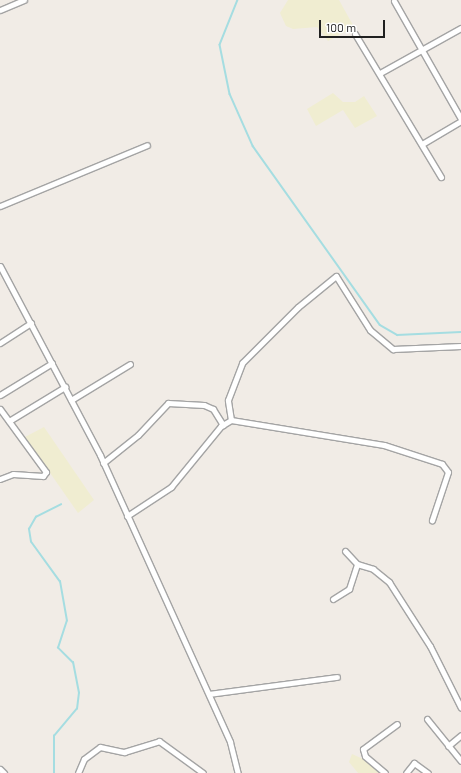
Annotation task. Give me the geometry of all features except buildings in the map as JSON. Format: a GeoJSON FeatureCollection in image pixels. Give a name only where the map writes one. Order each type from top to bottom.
{"type":"FeatureCollection","features":[{"type":"Feature","properties":{"kind":"street"},"geometry":{"type":"LineString","coordinates":[[0,10],[24,0]]}},
{"type":"Feature","properties":{"kind":"street"},"geometry":{"type":"LineString","coordinates":[[394,0],[461,120],[422,144]]}},
{"type":"Feature","properties":{"kind":"street"},"geometry":{"type":"LineString","coordinates":[[380,73],[461,28]]}},
{"type":"Feature","properties":{"kind":"street"},"geometry":{"type":"LineString","coordinates":[[355,34],[441,176]]}},
{"type":"Feature","properties":{"kind":"street"},"geometry":{"type":"LineString","coordinates":[[0,206],[147,145]]}},
{"type":"Feature","properties":{"kind":"street"},"geometry":{"type":"LineString","coordinates":[[0,266],[65,387],[103,463],[230,742],[238,773]]}},
{"type":"Feature","properties":{"kind":"street"},"geometry":{"type":"LineString","coordinates":[[231,420],[228,400],[242,363],[298,307],[336,276],[370,330],[393,349],[461,346]]}},
{"type":"Feature","properties":{"kind":"street"},"geometry":{"type":"LineString","coordinates":[[0,343],[31,323]]}},
{"type":"Feature","properties":{"kind":"street"},"geometry":{"type":"LineString","coordinates":[[0,395],[52,363]]}},
{"type":"Feature","properties":{"kind":"street"},"geometry":{"type":"LineString","coordinates":[[71,400],[130,364]]}},
{"type":"Feature","properties":{"kind":"street"},"geometry":{"type":"LineString","coordinates":[[9,421],[65,387]]}},
{"type":"Feature","properties":{"kind":"street"},"geometry":{"type":"LineString","coordinates":[[103,463],[138,435],[168,403],[204,405],[213,409],[223,424]]}},
{"type":"Feature","properties":{"kind":"street"},"geometry":{"type":"LineString","coordinates":[[0,409],[46,472],[43,476],[13,474],[0,479]]}},
{"type":"Feature","properties":{"kind":"street"},"geometry":{"type":"LineString","coordinates":[[127,516],[172,487],[223,424],[231,420],[384,445],[442,464],[448,472],[432,520]]}},
{"type":"Feature","properties":{"kind":"street"},"geometry":{"type":"LineString","coordinates":[[344,551],[357,564],[374,569],[389,582],[427,641],[461,708]]}},
{"type":"Feature","properties":{"kind":"street"},"geometry":{"type":"LineString","coordinates":[[333,599],[348,589],[357,564]]}},
{"type":"Feature","properties":{"kind":"street"},"geometry":{"type":"LineString","coordinates":[[209,694],[337,677]]}},
{"type":"Feature","properties":{"kind":"street"},"geometry":{"type":"LineString","coordinates":[[427,719],[461,761]]}},
{"type":"Feature","properties":{"kind":"street"},"geometry":{"type":"LineString","coordinates":[[385,773],[365,756],[363,749],[397,724]]}},
{"type":"Feature","properties":{"kind":"street"},"geometry":{"type":"LineString","coordinates":[[448,746],[461,735]]}},
{"type":"Feature","properties":{"kind":"street"},"geometry":{"type":"LineString","coordinates":[[78,773],[84,759],[100,746],[124,752],[155,741],[166,743],[203,773]]}},
{"type":"Feature","properties":{"kind":"street"},"geometry":{"type":"LineString","coordinates":[[406,773],[414,763],[428,773]]}},
{"type":"Feature","properties":{"kind":"street"},"geometry":{"type":"LineString","coordinates":[[0,769],[4,773]]}},
{"type":"Feature","properties":{"kind":"shaded area"},"geometry":{"type":"Polygon","coordinates":[[[288,0],[339,0],[354,27],[328,41],[317,27],[293,29],[286,26],[280,13],[288,0]]]}},
{"type":"Feature","properties":{"kind":"shaded area"},"geometry":{"type":"Polygon","coordinates":[[[333,93],[343,102],[355,102],[364,96],[377,116],[355,128],[343,110],[316,126],[307,109],[333,93]]]}},
{"type":"Feature","properties":{"kind":"shaded area"},"geometry":{"type":"Polygon","coordinates":[[[44,427],[94,500],[78,513],[25,437],[44,427]]]}},
{"type":"Feature","properties":{"kind":"shaded area"},"geometry":{"type":"Polygon","coordinates":[[[352,754],[363,759],[379,773],[358,773],[349,762],[352,754]]]}},
{"type":"Feature","properties":{"kind":"waterway"},"geometry":{"type":"LineString","coordinates":[[238,0],[220,45],[230,94],[253,146],[380,325],[397,335],[461,332]]}},
{"type":"Feature","properties":{"kind":"waterway"},"geometry":{"type":"LineString","coordinates":[[54,773],[54,736],[77,709],[79,693],[73,663],[58,648],[67,621],[60,582],[31,542],[29,529],[36,517],[61,504]]}}]}
